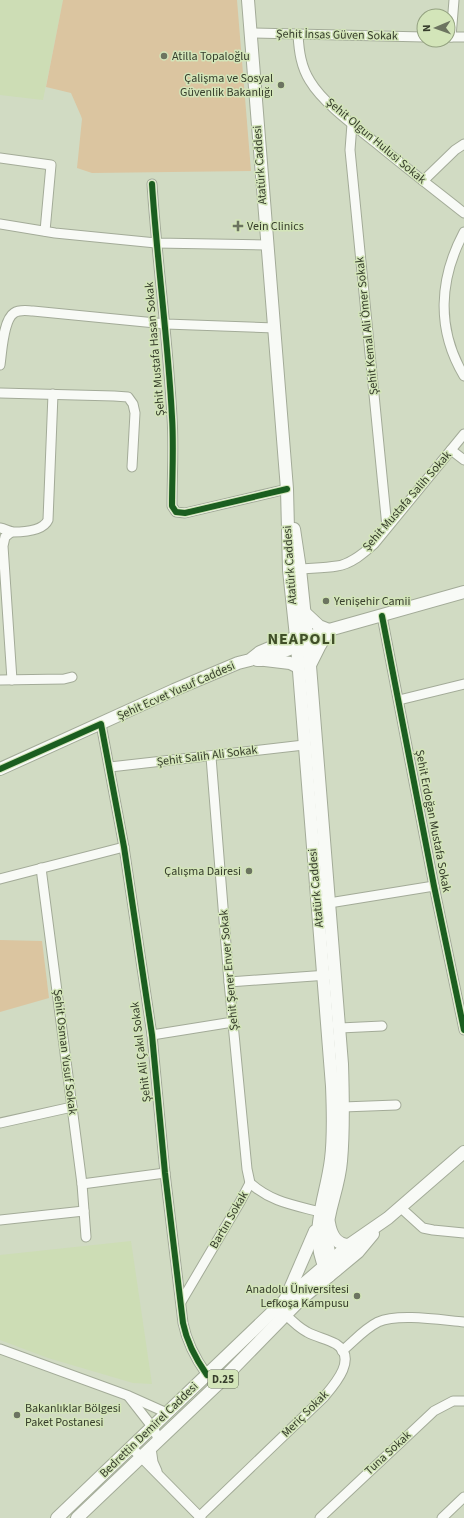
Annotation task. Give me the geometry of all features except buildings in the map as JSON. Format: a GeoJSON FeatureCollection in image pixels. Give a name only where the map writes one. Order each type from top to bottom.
{"type":"FeatureCollection","features":[{"type":"Feature","properties":{"kind":"main road","name":"Atatürk Caddesi"},"geometry":{"type":"LineString","coordinates":[[248,0],[287,493],[288,553],[299,611]]}},
{"type":"Feature","properties":{"kind":"main road","name":"Atatürk Caddesi"},"geometry":{"type":"LineString","coordinates":[[287,493],[300,569],[300,640],[304,667],[329,975],[332,1116],[330,1169],[324,1215],[330,1268]]}},
{"type":"Feature","properties":{"kind":"main road","name":"Şehit Ecvet Yusuf Caddesi"},"geometry":{"type":"LineString","coordinates":[[0,768],[238,663],[256,660],[260,652],[275,645],[300,640],[329,630],[464,592]]}},
{"type":"Feature","properties":{"kind":"main road"},"geometry":{"type":"LineString","coordinates":[[256,660],[290,663],[304,667],[319,647],[329,630],[319,626],[299,611],[284,636],[275,645]]}},
{"type":"Feature","properties":{"kind":"main road"},"geometry":{"type":"LineString","coordinates":[[256,660],[300,640]]}},
{"type":"Feature","properties":{"kind":"main road","name":"Atatürk Caddesi"},"geometry":{"type":"LineString","coordinates":[[304,667],[304,745],[323,904]]}},
{"type":"Feature","properties":{"kind":"main road","name":"Atatürk Caddesi"},"geometry":{"type":"LineString","coordinates":[[329,975],[340,1028],[343,1107],[341,1168],[324,1215],[317,1225],[318,1246],[330,1268]]}},
{"type":"Feature","properties":{"kind":"main road","name":"Bedrettin Demirel Caddesi"},"geometry":{"type":"LineString","coordinates":[[57,1518],[207,1375],[283,1307],[330,1268],[350,1245],[401,1208],[464,1152]]}},
{"type":"Feature","properties":{"kind":"main road"},"geometry":{"type":"LineString","coordinates":[[324,1215],[334,1239],[341,1244],[350,1245]]}},
{"type":"Feature","properties":{"kind":"main road","name":"Bedrettin Demirel Caddesi"},"geometry":{"type":"LineString","coordinates":[[330,1268],[358,1252],[388,1218]]}},
{"type":"Feature","properties":{"kind":"main road"},"geometry":{"type":"LineString","coordinates":[[283,1307],[317,1225]]}},
{"type":"Feature","properties":{"kind":"main road","name":"Bedrettin Demirel Caddesi"},"geometry":{"type":"LineString","coordinates":[[77,1518],[217,1385],[283,1307]]}},
{"type":"Feature","properties":{"kind":"street","name":"Şehit İnsas Güven Sokak"},"geometry":{"type":"LineString","coordinates":[[250,33],[416,37]]}},
{"type":"Feature","properties":{"kind":"street","name":"Şehit Olgun Hulusi Sokak"},"geometry":{"type":"LineString","coordinates":[[298,35],[301,59],[306,74],[310,82],[320,94],[352,124],[464,213]]}},
{"type":"Feature","properties":{"kind":"street","name":"Şehit Kemal Ali Ömer Sokak"},"geometry":{"type":"LineString","coordinates":[[352,124],[350,150],[387,527]]}},
{"type":"Feature","properties":{"kind":"street"},"geometry":{"type":"LineString","coordinates":[[423,181],[455,150],[464,144]]}},
{"type":"Feature","properties":{"kind":"street"},"geometry":{"type":"LineString","coordinates":[[0,158],[52,165],[45,231]]}},
{"type":"Feature","properties":{"kind":"street","name":"Şehit Mustafa Hasan Sokak"},"geometry":{"type":"LineString","coordinates":[[152,184],[156,243],[166,324],[173,419],[172,506],[176,512],[185,513],[287,493]]}},
{"type":"Feature","properties":{"kind":"street"},"geometry":{"type":"LineString","coordinates":[[0,224],[45,231],[156,243],[267,245]]}},
{"type":"Feature","properties":{"kind":"street"},"geometry":{"type":"LineString","coordinates":[[464,232],[450,262],[445,287],[444,318],[449,344],[456,363],[464,376]]}},
{"type":"Feature","properties":{"kind":"street"},"geometry":{"type":"LineString","coordinates":[[0,365],[6,324],[14,312],[19,311],[33,311],[166,324],[275,328]]}},
{"type":"Feature","properties":{"kind":"street"},"geometry":{"type":"LineString","coordinates":[[0,393],[128,397],[133,404],[135,413],[132,467]]}},
{"type":"Feature","properties":{"kind":"street"},"geometry":{"type":"LineString","coordinates":[[0,528],[12,532],[40,528],[44,526],[48,520],[53,394]]}},
{"type":"Feature","properties":{"kind":"street","name":"Şehit Mustafa Salih Sokak"},"geometry":{"type":"LineString","coordinates":[[300,569],[338,566],[349,562],[362,554],[374,544],[464,434]]}},
{"type":"Feature","properties":{"kind":"street"},"geometry":{"type":"LineString","coordinates":[[451,450],[464,460]]}},
{"type":"Feature","properties":{"kind":"street"},"geometry":{"type":"LineString","coordinates":[[12,532],[5,537],[3,546],[12,680]]}},
{"type":"Feature","properties":{"kind":"street","name":"Şehit Erdoğan Mustafa Sokak"},"geometry":{"type":"LineString","coordinates":[[382,616],[434,886],[464,1030]]}},
{"type":"Feature","properties":{"kind":"street"},"geometry":{"type":"LineString","coordinates":[[0,680],[64,679],[72,677]]}},
{"type":"Feature","properties":{"kind":"street"},"geometry":{"type":"LineString","coordinates":[[399,700],[464,684]]}},
{"type":"Feature","properties":{"kind":"street","name":"Şehit Ali Çakıl Sokak"},"geometry":{"type":"LineString","coordinates":[[101,724],[124,847],[152,1035],[165,1173],[183,1323],[194,1356],[207,1375]]}},
{"type":"Feature","properties":{"kind":"street","name":"Şehit Salih Ali Sokak"},"geometry":{"type":"LineString","coordinates":[[110,768],[304,745]]}},
{"type":"Feature","properties":{"kind":"street","name":"Şehit Şener Enver Sokak"},"geometry":{"type":"LineString","coordinates":[[211,756],[233,1022],[247,1169],[250,1183]]}},
{"type":"Feature","properties":{"kind":"street"},"geometry":{"type":"LineString","coordinates":[[0,879],[124,847]]}},
{"type":"Feature","properties":{"kind":"street","name":"Şehit Osman Yusuf Sokak"},"geometry":{"type":"LineString","coordinates":[[41,868],[82,1184],[86,1237]]}},
{"type":"Feature","properties":{"kind":"street"},"geometry":{"type":"LineString","coordinates":[[323,904],[434,886]]}},
{"type":"Feature","properties":{"kind":"street"},"geometry":{"type":"LineString","coordinates":[[230,982],[329,975]]}},
{"type":"Feature","properties":{"kind":"street"},"geometry":{"type":"LineString","coordinates":[[152,1035],[233,1022]]}},
{"type":"Feature","properties":{"kind":"street"},"geometry":{"type":"LineString","coordinates":[[340,1028],[382,1026]]}},
{"type":"Feature","properties":{"kind":"street"},"geometry":{"type":"LineString","coordinates":[[343,1107],[396,1105]]}},
{"type":"Feature","properties":{"kind":"street"},"geometry":{"type":"LineString","coordinates":[[0,1123],[72,1107]]}},
{"type":"Feature","properties":{"kind":"street"},"geometry":{"type":"LineString","coordinates":[[82,1184],[165,1173]]}},
{"type":"Feature","properties":{"kind":"street","name":"Bartın Sokak"},"geometry":{"type":"LineString","coordinates":[[181,1302],[250,1183],[261,1192],[274,1199],[324,1215]]}},
{"type":"Feature","properties":{"kind":"street"},"geometry":{"type":"LineString","coordinates":[[401,1208],[423,1228],[464,1233]]}},
{"type":"Feature","properties":{"kind":"street"},"geometry":{"type":"LineString","coordinates":[[0,1220],[84,1211]]}},
{"type":"Feature","properties":{"kind":"street"},"geometry":{"type":"LineString","coordinates":[[283,1307],[301,1328],[334,1343],[342,1351],[365,1330],[389,1319],[409,1318],[464,1322]]}},
{"type":"Feature","properties":{"kind":"street"},"geometry":{"type":"LineString","coordinates":[[0,1348],[129,1396],[167,1413]]}},
{"type":"Feature","properties":{"kind":"street","name":"Meriç Sokak"},"geometry":{"type":"LineString","coordinates":[[200,1517],[324,1397],[334,1385],[345,1365],[342,1351]]}},
{"type":"Feature","properties":{"kind":"street"},"geometry":{"type":"LineString","coordinates":[[129,1396],[152,1427],[155,1444],[153,1462],[162,1480]]}},
{"type":"Feature","properties":{"kind":"street","name":"Tuna Sokak"},"geometry":{"type":"LineString","coordinates":[[320,1518],[434,1411],[453,1401],[464,1401]]}},
{"type":"Feature","properties":{"kind":"street"},"geometry":{"type":"LineString","coordinates":[[131,1447],[200,1517]]}},
{"type":"Feature","properties":{"kind":"street"},"geometry":{"type":"LineString","coordinates":[[442,1518],[464,1497]]}},
{"type":"Feature","properties":{"kind":"shaded area"},"geometry":{"type":"Polygon","coordinates":[[[0,0],[63,0],[43,100],[0,95],[0,0]]]}},
{"type":"Feature","properties":{"kind":"shaded area"},"geometry":{"type":"Polygon","coordinates":[[[63,0],[237,0],[251,171],[92,173],[77,168],[82,119],[81,116],[71,93],[46,87],[63,0]]]}},
{"type":"Feature","properties":{"kind":"shaded area"},"geometry":{"type":"Polygon","coordinates":[[[0,940],[42,941],[49,998],[0,1012],[0,940]]]}},
{"type":"Feature","properties":{"kind":"shaded area"},"geometry":{"type":"Polygon","coordinates":[[[131,1241],[152,1384],[133,1383],[48,1358],[0,1340],[0,1255],[131,1241]]]}},
{"type":"Feature","properties":{"kind":"cycle path"},"geometry":{"type":"LineString","coordinates":[[152,184],[172,417],[172,506],[176,512],[185,513],[287,489]]}},
{"type":"Feature","properties":{"kind":"cycle path"},"geometry":{"type":"LineString","coordinates":[[382,616],[434,886],[464,1030]]}},
{"type":"Feature","properties":{"kind":"cycle path"},"geometry":{"type":"LineString","coordinates":[[0,769],[101,724],[124,847],[152,1035],[165,1173],[183,1323],[192,1350],[207,1375]]}},
{"type":"Feature","properties":{"kind":"place","name":"Atilla Topaloğlu"},"geometry":{"type":"Point","coordinates":[164,56]}},
{"type":"Feature","properties":{"kind":"place","name":"Çalişma ve Sosyal Güvenlik Bakanlığı"},"geometry":{"type":"Point","coordinates":[281,85]}},
{"type":"Feature","properties":{"kind":"place","name":"Vein Clinics"},"geometry":{"type":"Point","coordinates":[238,226]}},
{"type":"Feature","properties":{"kind":"place","name":"Yenişehir Camii"},"geometry":{"type":"Point","coordinates":[326,601]}},
{"type":"Feature","properties":{"kind":"place","name":"Çalışma Dairesi"},"geometry":{"type":"Point","coordinates":[249,871]}},
{"type":"Feature","properties":{"kind":"place","name":"Anadolu Üniversitesi Lefkoşa Kampusu"},"geometry":{"type":"Point","coordinates":[357,1296]}},
{"type":"Feature","properties":{"kind":"place","name":"Bakanlıklar Bölgesi Paket Postanesi"},"geometry":{"type":"Point","coordinates":[17,1415]}},
{"type":"Feature","properties":{"kind":"district","name":"NEAPOLI"},"geometry":{"type":"Point","coordinates":[302,639]}}]}
